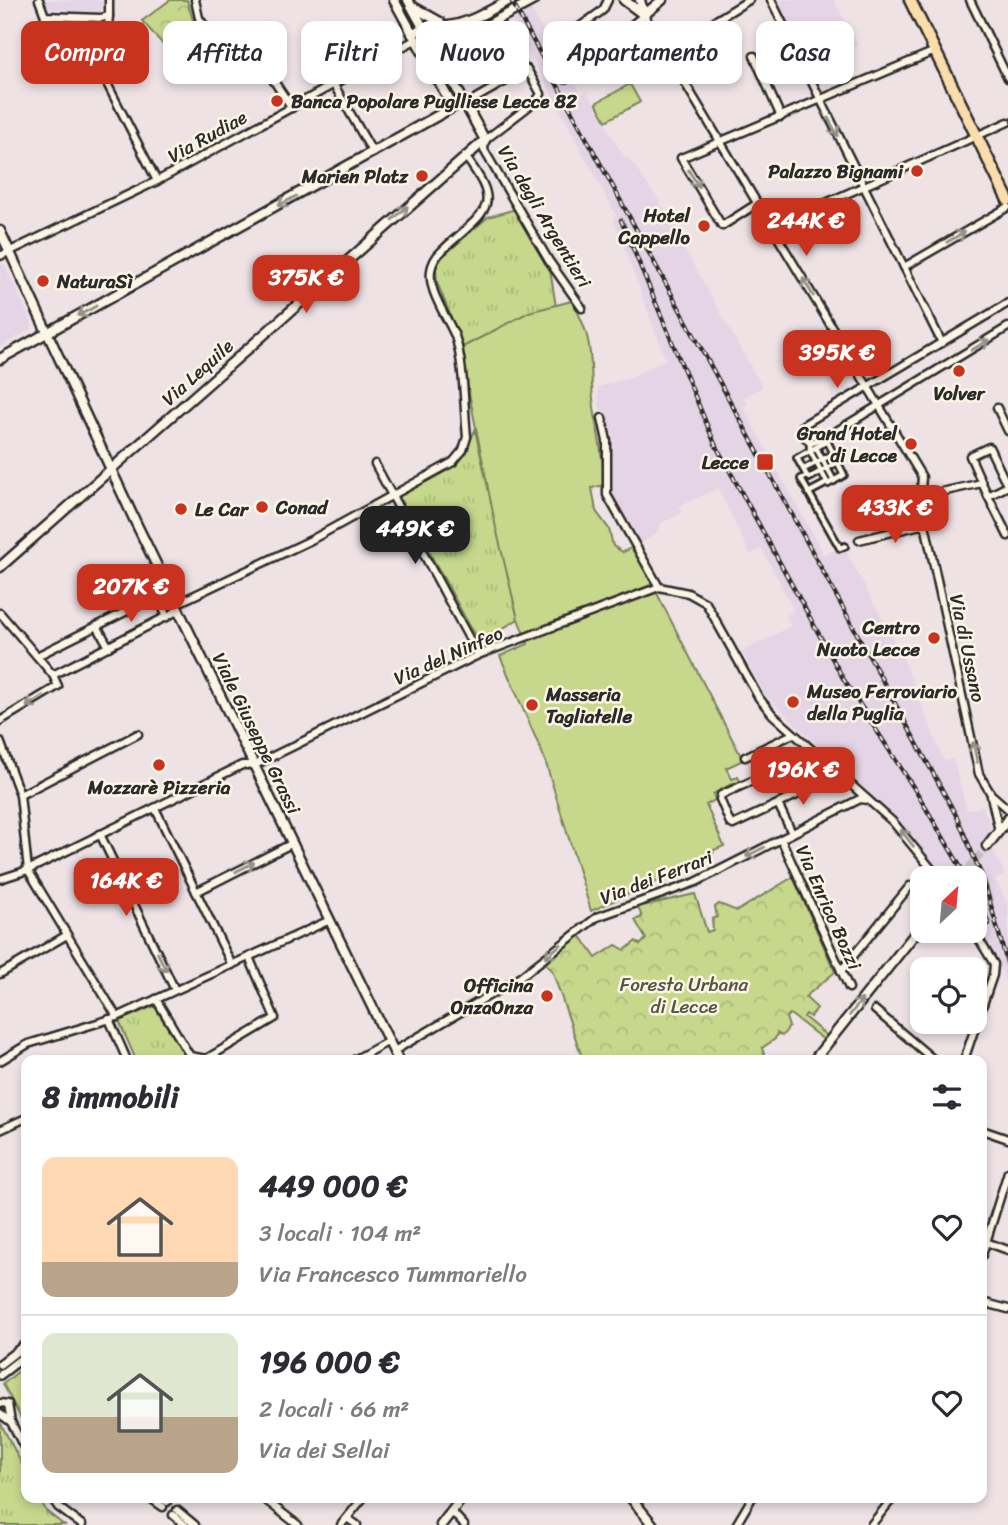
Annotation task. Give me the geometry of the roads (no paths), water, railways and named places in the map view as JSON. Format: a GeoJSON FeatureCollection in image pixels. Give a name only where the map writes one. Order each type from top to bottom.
{"type":"FeatureCollection","features":[{"type":"Feature","properties":{"kind":"main road"},"geometry":{"type":"LineString","coordinates":[[394,0],[416,42]]}},
{"type":"Feature","properties":{"kind":"main road"},"geometry":{"type":"LineString","coordinates":[[408,0],[426,16],[445,21]]}},
{"type":"Feature","properties":{"kind":"main road"},"geometry":{"type":"LineString","coordinates":[[408,0],[420,21]]}},
{"type":"Feature","properties":{"kind":"main road"},"geometry":{"type":"LineString","coordinates":[[464,21],[510,0]]}},
{"type":"Feature","properties":{"kind":"main road"},"geometry":{"type":"LineString","coordinates":[[495,21],[534,0]]}},
{"type":"Feature","properties":{"kind":"main road"},"geometry":{"type":"LineString","coordinates":[[625,0],[644,15]]}},
{"type":"Feature","properties":{"kind":"main road"},"geometry":{"type":"LineString","coordinates":[[640,0],[644,15]]}},
{"type":"Feature","properties":{"kind":"main road"},"geometry":{"type":"LineString","coordinates":[[644,15],[662,0]]}},
{"type":"Feature","properties":{"kind":"main road"},"geometry":{"type":"LineString","coordinates":[[910,0],[1008,200]]}},
{"type":"Feature","properties":{"kind":"main road"},"geometry":{"type":"LineString","coordinates":[[413,37],[416,34]]}},
{"type":"Feature","properties":{"kind":"main road"},"geometry":{"type":"LineString","coordinates":[[440,84],[453,107]]}},
{"type":"Feature","properties":{"kind":"main road"},"geometry":{"type":"LineString","coordinates":[[455,84],[485,140]]}},
{"type":"Feature","properties":{"kind":"main road"},"geometry":{"type":"LineString","coordinates":[[0,359],[464,101]]}},
{"type":"Feature","properties":{"kind":"main road","name":"Via Lequile"},"geometry":{"type":"LineString","coordinates":[[0,568],[485,140]]}},
{"type":"Feature","properties":{"kind":"main road","name":"Viale Giuseppe Grassi"},"geometry":{"type":"LineString","coordinates":[[0,231],[111,470],[396,1055]]}},
{"type":"Feature","properties":{"kind":"main road"},"geometry":{"type":"LineString","coordinates":[[987,846],[1008,819]]}},
{"type":"Feature","properties":{"kind":"main road"},"geometry":{"type":"LineString","coordinates":[[818,1055],[910,940]]}},
{"type":"Feature","properties":{"kind":"main road"},"geometry":{"type":"LineString","coordinates":[[441,1525],[458,1503]]}},
{"type":"Feature","properties":{"kind":"main road"},"geometry":{"type":"LineString","coordinates":[[635,1503],[653,1525]]}},
{"type":"Feature","properties":{"kind":"street"},"geometry":{"type":"LineString","coordinates":[[39,0],[48,21]]}},
{"type":"Feature","properties":{"kind":"street"},"geometry":{"type":"LineString","coordinates":[[108,21],[109,0]]}},
{"type":"Feature","properties":{"kind":"street"},"geometry":{"type":"LineString","coordinates":[[195,0],[200,18],[207,29],[223,45],[261,62],[292,108]]}},
{"type":"Feature","properties":{"kind":"street"},"geometry":{"type":"LineString","coordinates":[[588,21],[603,10],[608,0]]}},
{"type":"Feature","properties":{"kind":"street"},"geometry":{"type":"LineString","coordinates":[[715,21],[749,0]]}},
{"type":"Feature","properties":{"kind":"street"},"geometry":{"type":"LineString","coordinates":[[771,0],[942,343]]}},
{"type":"Feature","properties":{"kind":"street"},"geometry":{"type":"LineString","coordinates":[[970,0],[1008,78]]}},
{"type":"Feature","properties":{"kind":"street"},"geometry":{"type":"LineString","coordinates":[[637,21],[644,15]]}},
{"type":"Feature","properties":{"kind":"street","name":"Via di Ussano"},"geometry":{"type":"LineString","coordinates":[[644,15],[647,21]]}},
{"type":"Feature","properties":{"kind":"street"},"geometry":{"type":"LineString","coordinates":[[46,16],[108,16]]}},
{"type":"Feature","properties":{"kind":"street","name":"Via Rudiae"},"geometry":{"type":"LineString","coordinates":[[0,256],[157,181],[334,85],[413,37]]}},
{"type":"Feature","properties":{"kind":"street"},"geometry":{"type":"LineString","coordinates":[[758,204],[722,226],[681,158],[935,51]]}},
{"type":"Feature","properties":{"kind":"street"},"geometry":{"type":"LineString","coordinates":[[754,57],[781,117]]}},
{"type":"Feature","properties":{"kind":"street","name":"Via Lequile"},"geometry":{"type":"LineString","coordinates":[[476,98],[527,69],[541,94],[485,140]]}},
{"type":"Feature","properties":{"kind":"street"},"geometry":{"type":"LineString","coordinates":[[107,84],[157,181]]}},
{"type":"Feature","properties":{"kind":"street","name":"Via di Ussano"},"geometry":{"type":"LineString","coordinates":[[684,84],[922,477],[923,496],[920,501],[979,774],[991,794],[1008,808]]}},
{"type":"Feature","properties":{"kind":"street"},"geometry":{"type":"LineString","coordinates":[[334,85],[373,153]]}},
{"type":"Feature","properties":{"kind":"street"},"geometry":{"type":"LineString","coordinates":[[772,227],[1008,122]]}},
{"type":"Feature","properties":{"kind":"street","name":"Via degli Argentieri"},"geometry":{"type":"LineString","coordinates":[[485,140],[484,150],[582,308]]}},
{"type":"Feature","properties":{"kind":"street"},"geometry":{"type":"LineString","coordinates":[[53,675],[167,617],[177,607],[392,495],[453,461],[463,450],[467,437],[456,338],[431,283],[431,268],[436,256],[484,214],[488,195],[483,181],[465,156]]}},
{"type":"Feature","properties":{"kind":"street"},"geometry":{"type":"LineString","coordinates":[[904,268],[1008,207]]}},
{"type":"Feature","properties":{"kind":"street"},"geometry":{"type":"LineString","coordinates":[[834,481],[802,429],[1008,303]]}},
{"type":"Feature","properties":{"kind":"street"},"geometry":{"type":"LineString","coordinates":[[815,489],[797,458],[1008,327]]}},
{"type":"Feature","properties":{"kind":"street"},"geometry":{"type":"LineString","coordinates":[[997,408],[1008,431]]}},
{"type":"Feature","properties":{"kind":"street"},"geometry":{"type":"LineString","coordinates":[[602,418],[607,441],[607,495],[659,587],[681,591],[706,603],[759,698],[793,734],[901,830],[930,866]]}},
{"type":"Feature","properties":{"kind":"street"},"geometry":{"type":"LineString","coordinates":[[808,493],[844,475],[827,438]]}},
{"type":"Feature","properties":{"kind":"street"},"geometry":{"type":"LineString","coordinates":[[812,447],[816,463],[827,483]]}},
{"type":"Feature","properties":{"kind":"street"},"geometry":{"type":"LineString","coordinates":[[988,496],[1008,486],[989,447],[970,456],[988,496],[1008,536]]}},
{"type":"Feature","properties":{"kind":"street"},"geometry":{"type":"LineString","coordinates":[[804,469],[833,454]]}},
{"type":"Feature","properties":{"kind":"street"},"geometry":{"type":"LineString","coordinates":[[838,462],[801,479],[840,548],[845,546]]}},
{"type":"Feature","properties":{"kind":"street"},"geometry":{"type":"LineString","coordinates":[[375,464],[478,655]]}},
{"type":"Feature","properties":{"kind":"street"},"geometry":{"type":"LineString","coordinates":[[923,496],[982,482]]}},
{"type":"Feature","properties":{"kind":"street"},"geometry":{"type":"LineString","coordinates":[[859,540],[925,524]]}},
{"type":"Feature","properties":{"kind":"street","name":"Via del Ninfeo"},"geometry":{"type":"LineString","coordinates":[[1,877],[28,870],[242,765],[255,765],[478,655],[659,587]]}},
{"type":"Feature","properties":{"kind":"street"},"geometry":{"type":"LineString","coordinates":[[37,656],[157,596],[167,617]]}},
{"type":"Feature","properties":{"kind":"street"},"geometry":{"type":"LineString","coordinates":[[0,613],[3,622],[37,656],[53,675],[58,686],[0,720]]}},
{"type":"Feature","properties":{"kind":"street"},"geometry":{"type":"LineString","coordinates":[[97,626],[109,647]]}},
{"type":"Feature","properties":{"kind":"street"},"geometry":{"type":"LineString","coordinates":[[20,795],[138,734]]}},
{"type":"Feature","properties":{"kind":"street"},"geometry":{"type":"LineString","coordinates":[[745,757],[793,734]]}},
{"type":"Feature","properties":{"kind":"street"},"geometry":{"type":"LineString","coordinates":[[0,741],[20,795],[28,870],[113,1018],[125,1055]]}},
{"type":"Feature","properties":{"kind":"street"},"geometry":{"type":"LineString","coordinates":[[814,753],[822,780],[820,784],[733,825],[720,799],[721,795],[814,753]]}},
{"type":"Feature","properties":{"kind":"street"},"geometry":{"type":"LineString","coordinates":[[991,794],[999,831]]}},
{"type":"Feature","properties":{"kind":"street","name":"Via dei Ferrari"},"geometry":{"type":"LineString","coordinates":[[403,1055],[519,978],[597,917],[696,882],[860,799],[870,801]]}},
{"type":"Feature","properties":{"kind":"street"},"geometry":{"type":"LineString","coordinates":[[778,804],[792,833]]}},
{"type":"Feature","properties":{"kind":"street"},"geometry":{"type":"LineString","coordinates":[[155,808],[232,965]]}},
{"type":"Feature","properties":{"kind":"street"},"geometry":{"type":"LineString","coordinates":[[100,834],[176,990]]}},
{"type":"Feature","properties":{"kind":"street","name":"Via Enrico Bozzi"},"geometry":{"type":"LineString","coordinates":[[781,839],[849,988]]}},
{"type":"Feature","properties":{"kind":"street"},"geometry":{"type":"LineString","coordinates":[[197,892],[293,843]]}},
{"type":"Feature","properties":{"kind":"street"},"geometry":{"type":"LineString","coordinates":[[841,971],[910,886]]}},
{"type":"Feature","properties":{"kind":"street"},"geometry":{"type":"LineString","coordinates":[[0,1060],[28,1044],[113,1018],[330,920]]}},
{"type":"Feature","properties":{"kind":"street"},"geometry":{"type":"LineString","coordinates":[[0,974],[67,934]]}},
{"type":"Feature","properties":{"kind":"street"},"geometry":{"type":"LineString","coordinates":[[966,1055],[993,975],[994,964],[981,943]]}},
{"type":"Feature","properties":{"kind":"street"},"geometry":{"type":"LineString","coordinates":[[213,1055],[275,1018],[249,957]]}},
{"type":"Feature","properties":{"kind":"street"},"geometry":{"type":"LineString","coordinates":[[156,999],[189,1055]]}},
{"type":"Feature","properties":{"kind":"street"},"geometry":{"type":"LineString","coordinates":[[875,1010],[928,1055]]}},
{"type":"Feature","properties":{"kind":"street"},"geometry":{"type":"LineString","coordinates":[[363,1055],[389,1041]]}},
{"type":"Feature","properties":{"kind":"street"},"geometry":{"type":"LineString","coordinates":[[0,1130],[21,1120]]}},
{"type":"Feature","properties":{"kind":"street"},"geometry":{"type":"LineString","coordinates":[[987,1132],[1008,1139]]}},
{"type":"Feature","properties":{"kind":"street"},"geometry":{"type":"LineString","coordinates":[[987,1232],[1008,1172]]}},
{"type":"Feature","properties":{"kind":"street"},"geometry":{"type":"LineString","coordinates":[[987,1242],[1008,1250]]}},
{"type":"Feature","properties":{"kind":"street"},"geometry":{"type":"LineString","coordinates":[[987,1303],[1008,1309]]}},
{"type":"Feature","properties":{"kind":"street"},"geometry":{"type":"LineString","coordinates":[[0,1364],[21,1348]]}},
{"type":"Feature","properties":{"kind":"street"},"geometry":{"type":"LineString","coordinates":[[0,1375],[21,1359]]}},
{"type":"Feature","properties":{"kind":"street"},"geometry":{"type":"LineString","coordinates":[[0,1404],[9,1406],[11,1422],[21,1441]]}},
{"type":"Feature","properties":{"kind":"street"},"geometry":{"type":"LineString","coordinates":[[0,1414],[11,1422]]}},
{"type":"Feature","properties":{"kind":"street"},"geometry":{"type":"LineString","coordinates":[[55,1503],[82,1525]]}},
{"type":"Feature","properties":{"kind":"street"},"geometry":{"type":"LineString","coordinates":[[269,1503],[297,1525]]}},
{"type":"Feature","properties":{"kind":"street"},"geometry":{"type":"LineString","coordinates":[[341,1525],[359,1503]]}},
{"type":"Feature","properties":{"kind":"street"},"geometry":{"type":"LineString","coordinates":[[736,1525],[749,1503]]}},
{"type":"Feature","properties":{"kind":"street"},"geometry":{"type":"LineString","coordinates":[[872,1525],[888,1503]]}},
{"type":"Feature","properties":{"kind":"street"},"geometry":{"type":"LineString","coordinates":[[452,1511],[464,1525]]}},
{"type":"Feature","properties":{"kind":"street"},"geometry":{"type":"LineString","coordinates":[[185,1525],[175,1513],[195,1525]]}},
{"type":"Feature","properties":{"kind":"street"},"geometry":{"type":"LineString","coordinates":[[347,1518],[356,1525]]}},
{"type":"Feature","properties":{"kind":"tunnel"},"geometry":{"type":"LineString","coordinates":[[971,866],[987,846]]}},
{"type":"Feature","properties":{"kind":"railway"},"geometry":{"type":"LineString","coordinates":[[511,0],[957,817],[984,881],[1008,966]]}},
{"type":"Feature","properties":{"kind":"railway"},"geometry":{"type":"LineString","coordinates":[[621,220],[715,444],[844,680],[917,793],[960,866]]}},
{"type":"Feature","properties":{"kind":"railway"},"geometry":{"type":"LineString","coordinates":[[987,920],[989,924]]}},
{"type":"Feature","properties":{"kind":"place","name":"Banca Popolare Puglliese Lecce 82"},"geometry":{"type":"Point","coordinates":[277,101]}},
{"type":"Feature","properties":{"kind":"place","name":"Palazzo Bignami"},"geometry":{"type":"Point","coordinates":[917,171]}},
{"type":"Feature","properties":{"kind":"place","name":"Marien Platz"},"geometry":{"type":"Point","coordinates":[422,176]}},
{"type":"Feature","properties":{"kind":"place","name":"Hotel Cappello"},"geometry":{"type":"Point","coordinates":[704,226]}},
{"type":"Feature","properties":{"kind":"place","name":"NaturaSì"},"geometry":{"type":"Point","coordinates":[43,281]}},
{"type":"Feature","properties":{"kind":"place","name":"Volver"},"geometry":{"type":"Point","coordinates":[959,371]}},
{"type":"Feature","properties":{"kind":"place","name":"Grand Hotel di Lecce"},"geometry":{"type":"Point","coordinates":[911,444]}},
{"type":"Feature","properties":{"kind":"place","name":"Lecce"},"geometry":{"type":"Point","coordinates":[765,462]}},
{"type":"Feature","properties":{"kind":"place","name":"Conad"},"geometry":{"type":"Point","coordinates":[262,507]}},
{"type":"Feature","properties":{"kind":"place","name":"Le Car"},"geometry":{"type":"Point","coordinates":[181,509]}},
{"type":"Feature","properties":{"kind":"place","name":"Centro Nuoto Lecce"},"geometry":{"type":"Point","coordinates":[934,638]}},
{"type":"Feature","properties":{"kind":"place","name":"Museo Ferroviario della Puglia"},"geometry":{"type":"Point","coordinates":[793,702]}},
{"type":"Feature","properties":{"kind":"place","name":"Masseria Tagliatelle"},"geometry":{"type":"Point","coordinates":[532,705]}},
{"type":"Feature","properties":{"kind":"place","name":"Mozzarè Pizzeria"},"geometry":{"type":"Point","coordinates":[159,765]}},
{"type":"Feature","properties":{"kind":"place","name":"Officina OnzaOnza"},"geometry":{"type":"Point","coordinates":[547,996]}},
{"type":"Feature","properties":{"kind":"park label","name":"Foresta Urbana di Lecce"},"geometry":{"type":"Point","coordinates":[684,995]}}]}
